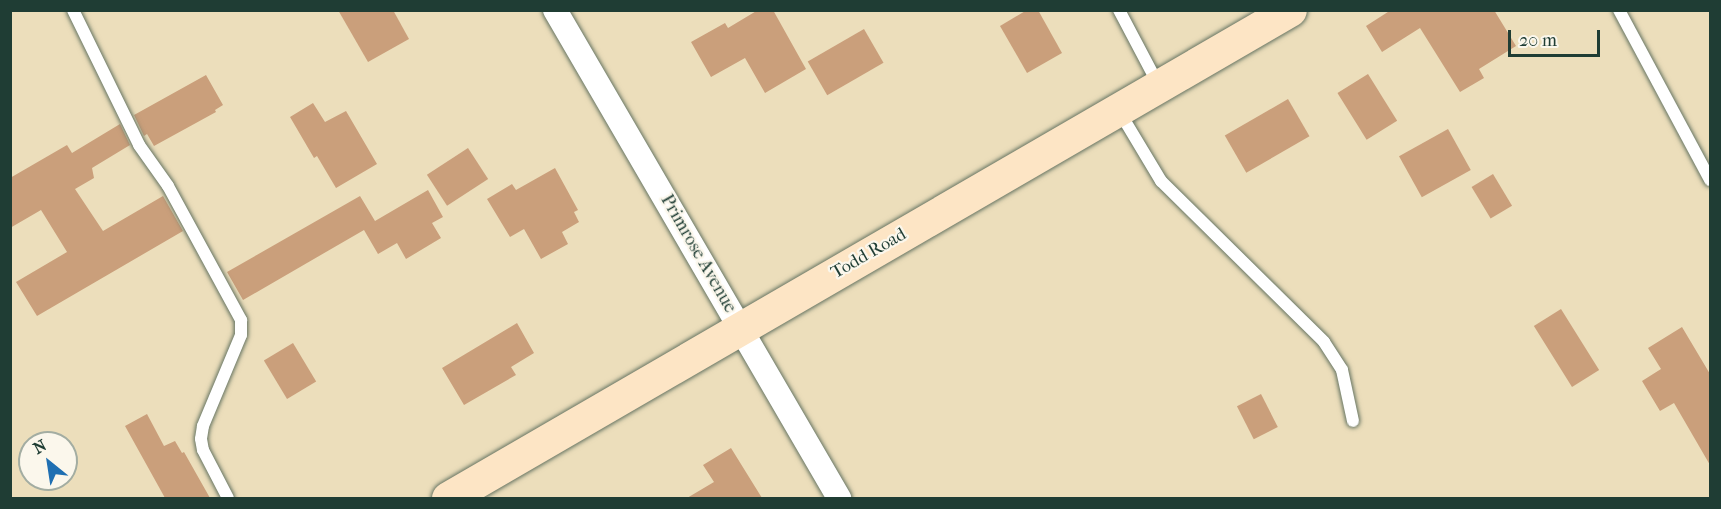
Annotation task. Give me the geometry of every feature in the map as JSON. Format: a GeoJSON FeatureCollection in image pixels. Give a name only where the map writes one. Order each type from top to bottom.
{"type":"FeatureCollection","features":[{"type":"Feature","properties":{"kind":"main road","name":"Todd Road"},"geometry":{"type":"LineString","coordinates":[[448,498],[1290,10]]}},
{"type":"Feature","properties":{"kind":"street","name":"Primrose Avenue"},"geometry":{"type":"LineString","coordinates":[[555,10],[839,498]]}},
{"type":"Feature","properties":{"kind":"lane"},"geometry":{"type":"LineString","coordinates":[[73,10],[139,145],[168,186],[241,320],[241,335],[203,426],[201,439],[203,450],[228,498]]}},
{"type":"Feature","properties":{"kind":"lane"},"geometry":{"type":"LineString","coordinates":[[1119,10],[1159,86]]}},
{"type":"Feature","properties":{"kind":"lane"},"geometry":{"type":"LineString","coordinates":[[1619,10],[1710,180]]}},
{"type":"Feature","properties":{"kind":"lane"},"geometry":{"type":"LineString","coordinates":[[1118,110],[1161,181],[1324,342],[1342,370],[1353,421]]}},
{"type":"Feature","properties":{"kind":"building"},"geometry":{"type":"Polygon","coordinates":[[[338,10],[393,10],[409,39],[368,62],[338,10]]]}},
{"type":"Feature","properties":{"kind":"building"},"geometry":{"type":"Polygon","coordinates":[[[758,10],[773,10],[806,69],[765,93],[745,58],[711,77],[691,42],[725,23],[728,28],[758,10]]]}},
{"type":"Feature","properties":{"kind":"building"},"geometry":{"type":"Polygon","coordinates":[[[1027,10],[1038,10],[1062,53],[1027,73],[1000,26],[1027,10]]]}},
{"type":"Feature","properties":{"kind":"building"},"geometry":{"type":"Polygon","coordinates":[[[1391,10],[1494,10],[1516,46],[1479,69],[1484,78],[1460,92],[1420,28],[1382,52],[1366,26],[1391,10]]]}},
{"type":"Feature","properties":{"kind":"building"},"geometry":{"type":"Polygon","coordinates":[[[864,29],[884,63],[827,95],[808,62],[864,29]]]}},
{"type":"Feature","properties":{"kind":"building"},"geometry":{"type":"Polygon","coordinates":[[[1368,74],[1397,121],[1367,140],[1337,93],[1368,74]]]}},
{"type":"Feature","properties":{"kind":"building"},"geometry":{"type":"Polygon","coordinates":[[[206,75],[223,105],[215,110],[216,112],[154,146],[147,134],[144,136],[134,115],[206,75]]]}},
{"type":"Feature","properties":{"kind":"building"},"geometry":{"type":"Polygon","coordinates":[[[1288,99],[1310,136],[1246,173],[1225,136],[1288,99]]]}},
{"type":"Feature","properties":{"kind":"building"},"geometry":{"type":"Polygon","coordinates":[[[313,103],[325,122],[346,111],[377,164],[336,188],[317,156],[314,158],[290,117],[313,103]]]}},
{"type":"Feature","properties":{"kind":"building"},"geometry":{"type":"Polygon","coordinates":[[[120,124],[130,145],[92,168],[94,178],[75,189],[103,231],[163,196],[183,231],[37,316],[16,282],[67,252],[41,210],[10,228],[10,178],[67,145],[72,153],[120,124]]]}},
{"type":"Feature","properties":{"kind":"building"},"geometry":{"type":"Polygon","coordinates":[[[1448,129],[1471,170],[1422,197],[1399,156],[1448,129]]]}},
{"type":"Feature","properties":{"kind":"building"},"geometry":{"type":"Polygon","coordinates":[[[468,148],[488,179],[447,206],[427,175],[468,148]]]}},
{"type":"Feature","properties":{"kind":"building"},"geometry":{"type":"Polygon","coordinates":[[[555,168],[578,210],[574,212],[579,222],[562,232],[568,244],[541,259],[524,229],[510,237],[487,199],[512,184],[516,190],[555,168]]]}},
{"type":"Feature","properties":{"kind":"building"},"geometry":{"type":"Polygon","coordinates":[[[1493,174],[1512,206],[1491,219],[1472,187],[1493,174]]]}},
{"type":"Feature","properties":{"kind":"building"},"geometry":{"type":"Polygon","coordinates":[[[428,190],[443,217],[432,223],[441,238],[406,259],[397,243],[378,254],[364,230],[243,300],[227,272],[360,196],[375,221],[428,190]]]}},
{"type":"Feature","properties":{"kind":"building"},"geometry":{"type":"Polygon","coordinates":[[[1561,309],[1599,370],[1572,387],[1534,326],[1561,309]]]}},
{"type":"Feature","properties":{"kind":"building"},"geometry":{"type":"Polygon","coordinates":[[[517,323],[534,353],[511,367],[516,375],[464,405],[442,368],[517,323]]]}},
{"type":"Feature","properties":{"kind":"building"},"geometry":{"type":"Polygon","coordinates":[[[1682,327],[1710,374],[1710,465],[1674,403],[1660,411],[1642,381],[1661,369],[1648,348],[1682,327]]]}},
{"type":"Feature","properties":{"kind":"building"},"geometry":{"type":"Polygon","coordinates":[[[293,343],[316,382],[287,399],[264,361],[293,343]]]}},
{"type":"Feature","properties":{"kind":"building"},"geometry":{"type":"Polygon","coordinates":[[[1261,394],[1278,427],[1254,439],[1237,406],[1261,394]]]}},
{"type":"Feature","properties":{"kind":"building"},"geometry":{"type":"Polygon","coordinates":[[[147,414],[164,446],[175,441],[182,453],[184,452],[210,498],[165,498],[125,426],[147,414]]]}},
{"type":"Feature","properties":{"kind":"building"},"geometry":{"type":"Polygon","coordinates":[[[731,448],[762,498],[687,498],[714,482],[703,465],[731,448]]]}}]}
